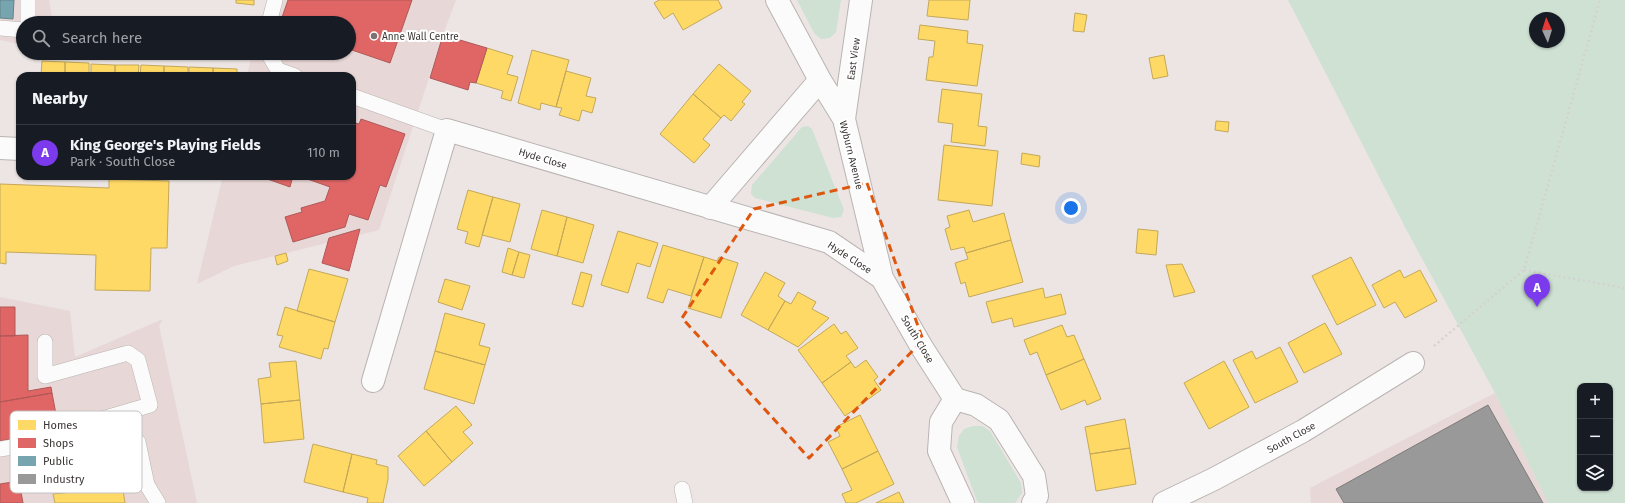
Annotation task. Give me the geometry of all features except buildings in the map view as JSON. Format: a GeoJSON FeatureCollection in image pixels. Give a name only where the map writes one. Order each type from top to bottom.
{"type":"FeatureCollection","features":[{"type":"Feature","properties":{"kind":"street","name":"Wyburn Avenue"},"geometry":{"type":"LineString","coordinates":[[777,0],[820,80],[844,119],[882,278]]}},
{"type":"Feature","properties":{"kind":"street","name":"East View"},"geometry":{"type":"LineString","coordinates":[[844,119],[861,0]]}},
{"type":"Feature","properties":{"kind":"street"},"geometry":{"type":"LineString","coordinates":[[710,208],[820,80]]}},
{"type":"Feature","properties":{"kind":"street"},"geometry":{"type":"LineString","coordinates":[[373,381],[447,130]]}},
{"type":"Feature","properties":{"kind":"street","name":"Hyde Close"},"geometry":{"type":"LineString","coordinates":[[447,130],[829,242],[882,278]]}},
{"type":"Feature","properties":{"kind":"street"},"geometry":{"type":"LineString","coordinates":[[0,148],[16,149]]}},
{"type":"Feature","properties":{"kind":"street","name":"South Close"},"geometry":{"type":"LineString","coordinates":[[882,278],[921,346],[955,399]]}},
{"type":"Feature","properties":{"kind":"street","name":"South Close"},"geometry":{"type":"LineString","coordinates":[[1164,503],[1214,479],[1304,431],[1413,363]]}},
{"type":"Feature","properties":{"kind":"street"},"geometry":{"type":"LineString","coordinates":[[963,503],[939,451],[941,422],[955,399],[976,405],[999,420],[1034,476],[1037,496],[1033,503]]}},
{"type":"Feature","properties":{"kind":"lane"},"geometry":{"type":"LineString","coordinates":[[28,0],[28,16]]}},
{"type":"Feature","properties":{"kind":"lane"},"geometry":{"type":"LineString","coordinates":[[271,16],[275,0]]}},
{"type":"Feature","properties":{"kind":"lane"},"geometry":{"type":"LineString","coordinates":[[0,28],[16,29]]}},
{"type":"Feature","properties":{"kind":"lane"},"geometry":{"type":"LineString","coordinates":[[272,60],[278,70],[284,72]]}},
{"type":"Feature","properties":{"kind":"lane"},"geometry":{"type":"LineString","coordinates":[[356,97],[447,130]]}},
{"type":"Feature","properties":{"kind":"lane"},"geometry":{"type":"LineString","coordinates":[[45,342],[45,376],[128,353],[138,360],[150,405],[129,411]]}},
{"type":"Feature","properties":{"kind":"lane"},"geometry":{"type":"LineString","coordinates":[[0,449],[10,447]]}},
{"type":"Feature","properties":{"kind":"lane"},"geometry":{"type":"LineString","coordinates":[[142,461],[147,485],[158,503]]}},
{"type":"Feature","properties":{"kind":"path"},"geometry":{"type":"LineString","coordinates":[[1413,363],[1524,270],[1600,0]]}},
{"type":"Feature","properties":{"kind":"path"},"geometry":{"type":"LineString","coordinates":[[1524,270],[1625,288]]}},
{"type":"Feature","properties":{"kind":"highlighted area"},"geometry":{"type":"Polygon","coordinates":[[[867,183],[923,340],[809,458],[682,318],[754,209],[867,183]]]}},
{"type":"Feature","properties":{"kind":"shaded area"},"geometry":{"type":"Polygon","coordinates":[[[0,0],[49,0],[52,16],[16,16],[16,43],[0,40],[0,0]]]}},
{"type":"Feature","properties":{"kind":"shaded area"},"geometry":{"type":"Polygon","coordinates":[[[267,0],[456,0],[444,32],[379,230],[234,266],[197,284],[222,180],[356,180],[356,72],[248,72],[250,60],[356,60],[356,16],[262,16],[267,0]]]}},
{"type":"Feature","properties":{"kind":"shaded area"},"geometry":{"type":"Polygon","coordinates":[[[0,297],[70,311],[75,357],[163,319],[159,326],[197,503],[0,503],[0,297]]]}},
{"type":"Feature","properties":{"kind":"shaded area"},"geometry":{"type":"Polygon","coordinates":[[[1495,393],[1548,503],[1311,503],[1310,488],[1495,393]]]}},
{"type":"Feature","properties":{"kind":"green space"},"geometry":{"type":"Polygon","coordinates":[[[797,0],[841,0],[836,32],[830,38],[821,39],[814,33],[797,0]]]}},
{"type":"Feature","properties":{"kind":"green space"},"geometry":{"type":"Polygon","coordinates":[[[1288,0],[1625,0],[1625,503],[1548,503],[1495,393],[1406,229],[1288,0]]]}},
{"type":"Feature","properties":{"kind":"green space"},"geometry":{"type":"Polygon","coordinates":[[[808,126],[812,129],[844,210],[841,217],[833,218],[755,198],[751,194],[752,185],[802,127],[808,126]]]}},
{"type":"Feature","properties":{"kind":"green space"},"geometry":{"type":"Polygon","coordinates":[[[973,426],[982,426],[990,431],[1021,483],[1022,493],[1015,503],[979,503],[977,501],[957,447],[959,436],[964,429],[973,426]]]}},
{"type":"Feature","properties":{"kind":"place","name":"Anne Wall Centre"},"geometry":{"type":"Point","coordinates":[374,36]}},
{"type":"Feature","properties":{"kind":"place","name":"King George's Playing Fields"},"geometry":{"type":"Point","coordinates":[1537,307]}}]}
